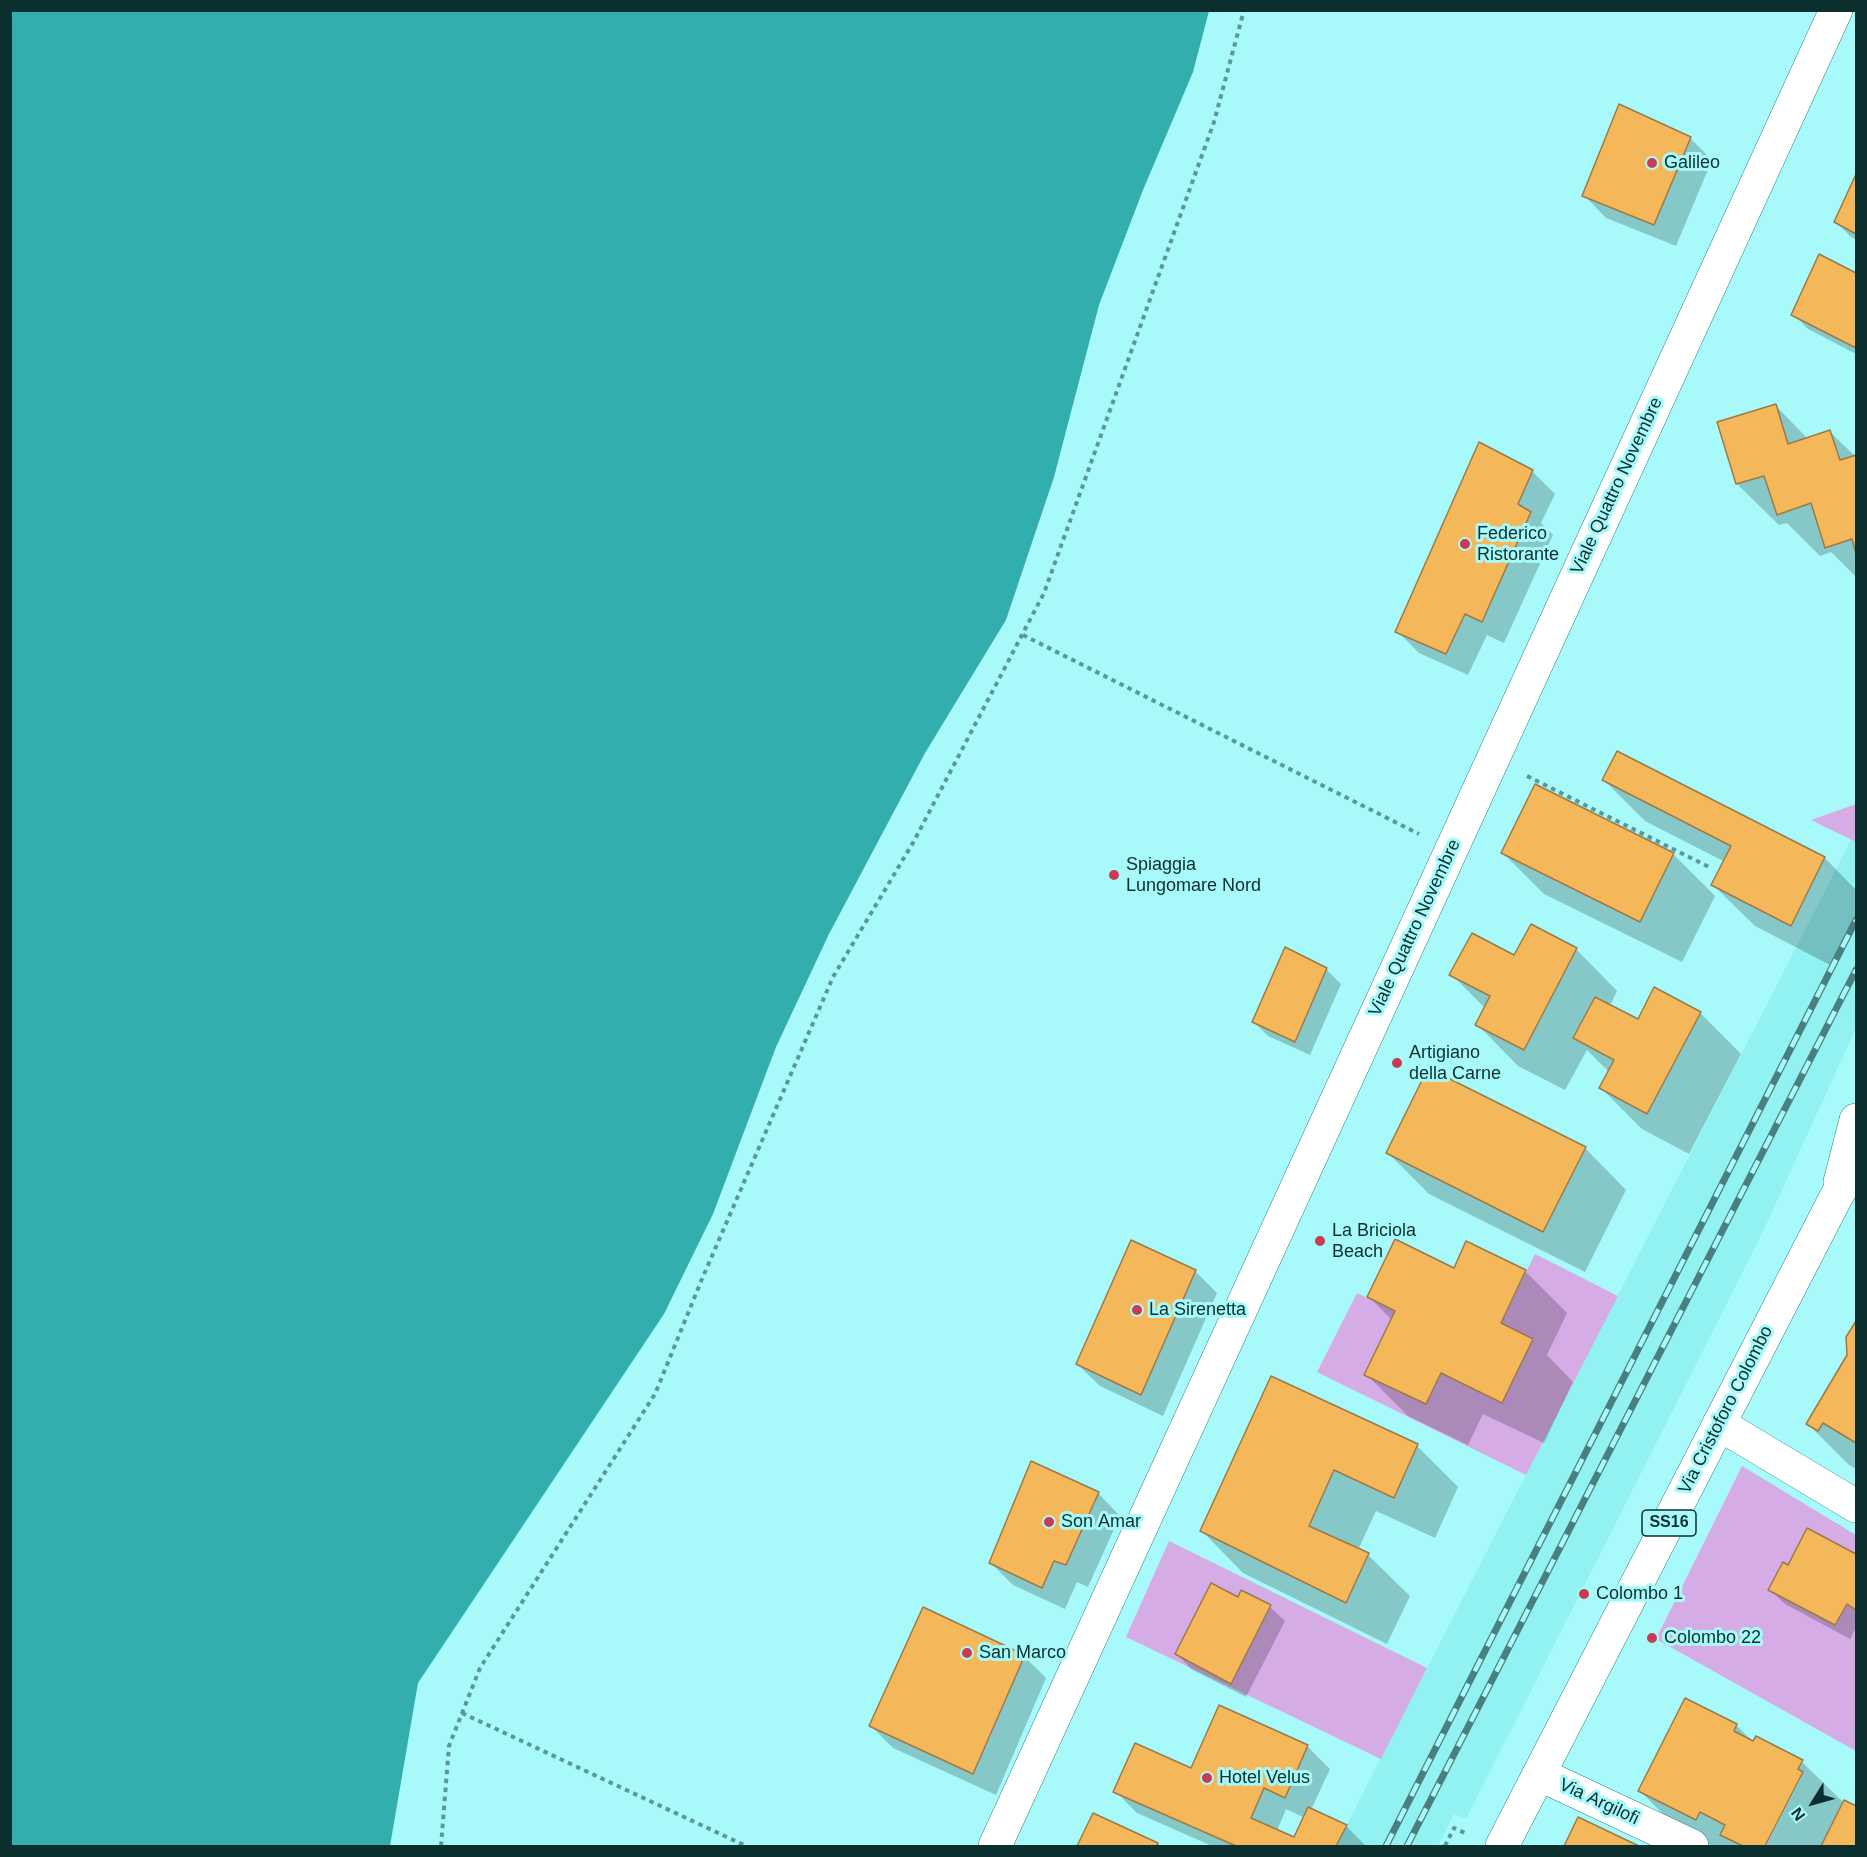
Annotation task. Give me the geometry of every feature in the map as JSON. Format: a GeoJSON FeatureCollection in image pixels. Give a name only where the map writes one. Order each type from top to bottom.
{"type":"FeatureCollection","features":[{"type":"Feature","properties":{"kind":"street","name":"Viale Quattro Novembre"},"geometry":{"type":"LineString","coordinates":[[995,1846],[1836,10]]}},
{"type":"Feature","properties":{"kind":"street","name":"Via Cristoforo Colombo"},"geometry":{"type":"LineString","coordinates":[[1835,1199],[1857,1120]]}},
{"type":"Feature","properties":{"kind":"street","name":"Via Cristoforo Colombo"},"geometry":{"type":"LineString","coordinates":[[1489,1843],[1539,1774],[1835,1199],[1857,1161]]}},
{"type":"Feature","properties":{"kind":"street"},"geometry":{"type":"LineString","coordinates":[[1719,1424],[1857,1506]]}},
{"type":"Feature","properties":{"kind":"street","name":"Via Argilofi"},"geometry":{"type":"LineString","coordinates":[[1539,1774],[1692,1846]]}},
{"type":"Feature","properties":{"kind":"path"},"geometry":{"type":"LineString","coordinates":[[441,1846],[448,1746],[480,1668],[655,1394],[702,1279],[833,977],[914,841],[1044,593],[1214,123],[1244,10]]}},
{"type":"Feature","properties":{"kind":"path"},"geometry":{"type":"LineString","coordinates":[[1023,634],[1420,834]]}},
{"type":"Feature","properties":{"kind":"path"},"geometry":{"type":"LineString","coordinates":[[1519,772],[1711,868]]}},
{"type":"Feature","properties":{"kind":"path"},"geometry":{"type":"LineString","coordinates":[[461,1713],[746,1846]]}},
{"type":"Feature","properties":{"kind":"path"},"geometry":{"type":"LineString","coordinates":[[1445,1846],[1455,1828],[1489,1843]]}},
{"type":"Feature","properties":{"kind":"shaded area"},"geometry":{"type":"Polygon","coordinates":[[[11,10],[1209,11],[1193,72],[1143,190],[1099,305],[1054,477],[1006,620],[925,753],[829,934],[776,1047],[713,1214],[664,1314],[418,1683],[390,1846],[11,1846],[11,10]]]}},
{"type":"Feature","properties":{"kind":"shaded area"},"geometry":{"type":"Polygon","coordinates":[[[1856,804],[1856,842],[1811,820],[1856,804]]]}},
{"type":"Feature","properties":{"kind":"shaded area"},"geometry":{"type":"Polygon","coordinates":[[[1851,840],[1856,842],[1856,1028],[1759,1240],[1466,1819],[1454,1814],[1438,1846],[1336,1846],[1851,840]]]}},
{"type":"Feature","properties":{"kind":"shaded area"},"geometry":{"type":"Polygon","coordinates":[[[1535,1254],[1618,1296],[1526,1475],[1317,1372],[1357,1293],[1395,1311],[1365,1375],[1426,1404],[1441,1373],[1502,1403],[1501,1323],[1535,1254]]]}},
{"type":"Feature","properties":{"kind":"shaded area"},"geometry":{"type":"Polygon","coordinates":[[[1742,1466],[1856,1535],[1856,1554],[1807,1528],[1788,1565],[1783,1562],[1768,1590],[1835,1625],[1847,1604],[1856,1610],[1856,1751],[1656,1639],[1742,1466]]]}},
{"type":"Feature","properties":{"kind":"shaded area"},"geometry":{"type":"Polygon","coordinates":[[[1169,1541],[1427,1668],[1381,1759],[1126,1637],[1169,1541]],[[1211,1584],[1175,1654],[1231,1683],[1271,1606],[1241,1590],[1238,1597],[1211,1584]]]}},
{"type":"Feature","properties":{"kind":"building"},"geometry":{"type":"Polygon","coordinates":[[[1619,104],[1691,137],[1654,225],[1582,196],[1619,104]]]}},
{"type":"Feature","properties":{"kind":"building"},"geometry":{"type":"Polygon","coordinates":[[[1856,174],[1856,234],[1834,222],[1856,174]]]}},
{"type":"Feature","properties":{"kind":"building"},"geometry":{"type":"Polygon","coordinates":[[[1819,254],[1856,273],[1856,348],[1791,315],[1819,254]]]}},
{"type":"Feature","properties":{"kind":"building"},"geometry":{"type":"Polygon","coordinates":[[[1776,404],[1788,444],[1830,430],[1840,460],[1856,455],[1856,554],[1852,539],[1825,548],[1811,503],[1777,515],[1764,476],[1736,484],[1717,422],[1776,404]]]}},
{"type":"Feature","properties":{"kind":"building"},"geometry":{"type":"Polygon","coordinates":[[[1479,442],[1533,470],[1518,504],[1531,512],[1482,622],[1465,614],[1446,654],[1395,632],[1479,442]]]}},
{"type":"Feature","properties":{"kind":"building"},"geometry":{"type":"Polygon","coordinates":[[[1617,751],[1825,857],[1791,926],[1711,885],[1731,846],[1602,780],[1617,751]]]}},
{"type":"Feature","properties":{"kind":"building"},"geometry":{"type":"Polygon","coordinates":[[[1535,784],[1674,853],[1640,922],[1501,853],[1535,784]]]}},
{"type":"Feature","properties":{"kind":"building"},"geometry":{"type":"Polygon","coordinates":[[[1531,924],[1577,948],[1524,1050],[1475,1025],[1490,996],[1449,975],[1472,933],[1514,955],[1531,924]]]}},
{"type":"Feature","properties":{"kind":"building"},"geometry":{"type":"Polygon","coordinates":[[[1285,947],[1327,968],[1295,1042],[1252,1022],[1285,947]]]}},
{"type":"Feature","properties":{"kind":"building"},"geometry":{"type":"Polygon","coordinates":[[[1654,987],[1701,1012],[1647,1114],[1599,1088],[1614,1060],[1573,1038],[1595,997],[1638,1019],[1654,987]]]}},
{"type":"Feature","properties":{"kind":"building"},"geometry":{"type":"Polygon","coordinates":[[[1428,1068],[1586,1147],[1543,1232],[1386,1153],[1428,1068]]]}},
{"type":"Feature","properties":{"kind":"building"},"geometry":{"type":"Polygon","coordinates":[[[1395,1239],[1454,1268],[1466,1241],[1526,1270],[1501,1323],[1533,1339],[1502,1403],[1441,1373],[1426,1404],[1364,1375],[1395,1311],[1367,1297],[1395,1239]]]}},
{"type":"Feature","properties":{"kind":"building"},"geometry":{"type":"Polygon","coordinates":[[[1131,1240],[1196,1270],[1141,1395],[1076,1364],[1131,1240]]]}},
{"type":"Feature","properties":{"kind":"building"},"geometry":{"type":"Polygon","coordinates":[[[1856,1321],[1856,1443],[1823,1423],[1818,1431],[1806,1424],[1847,1355],[1846,1337],[1856,1321]]]}},
{"type":"Feature","properties":{"kind":"building"},"geometry":{"type":"Polygon","coordinates":[[[1271,1376],[1418,1444],[1394,1498],[1334,1470],[1309,1526],[1369,1553],[1346,1603],[1200,1531],[1271,1376]]]}},
{"type":"Feature","properties":{"kind":"building"},"geometry":{"type":"Polygon","coordinates":[[[1031,1461],[1099,1492],[1066,1565],[1054,1561],[1042,1588],[989,1563],[1031,1461]]]}},
{"type":"Feature","properties":{"kind":"building"},"geometry":{"type":"Polygon","coordinates":[[[1807,1528],[1856,1554],[1856,1610],[1847,1604],[1835,1625],[1768,1590],[1783,1562],[1788,1565],[1807,1528]]]}},
{"type":"Feature","properties":{"kind":"building"},"geometry":{"type":"Polygon","coordinates":[[[1211,1583],[1238,1597],[1241,1590],[1271,1605],[1231,1684],[1175,1654],[1211,1583]]]}},
{"type":"Feature","properties":{"kind":"building"},"geometry":{"type":"Polygon","coordinates":[[[923,1607],[1025,1655],[973,1774],[869,1726],[923,1607]]]}},
{"type":"Feature","properties":{"kind":"building"},"geometry":{"type":"Polygon","coordinates":[[[1685,1698],[1737,1724],[1734,1731],[1753,1741],[1756,1736],[1803,1760],[1798,1769],[1803,1772],[1765,1846],[1743,1846],[1720,1835],[1725,1825],[1700,1812],[1696,1820],[1638,1791],[1685,1698]]]}},
{"type":"Feature","properties":{"kind":"building","name":"Hotel Velus"},"geometry":{"type":"Polygon","coordinates":[[[1219,1705],[1308,1745],[1285,1798],[1264,1788],[1251,1818],[1294,1837],[1308,1807],[1347,1825],[1336,1846],[1236,1846],[1113,1792],[1135,1743],[1191,1768],[1219,1705]]]}},
{"type":"Feature","properties":{"kind":"building"},"geometry":{"type":"Polygon","coordinates":[[[1844,1800],[1856,1806],[1856,1846],[1821,1846],[1844,1800]]]}},
{"type":"Feature","properties":{"kind":"building"},"geometry":{"type":"Polygon","coordinates":[[[1093,1813],[1158,1843],[1157,1846],[1077,1846],[1093,1813]]]}},
{"type":"Feature","properties":{"kind":"building"},"geometry":{"type":"Polygon","coordinates":[[[1578,1817],[1639,1846],[1564,1846],[1578,1817]]]}},
{"type":"Feature","properties":{"kind":"railway"},"geometry":{"type":"LineString","coordinates":[[1386,1846],[1856,920]]}},
{"type":"Feature","properties":{"kind":"railway"},"geometry":{"type":"LineString","coordinates":[[1407,1846],[1856,970]]}},
{"type":"Feature","properties":{"kind":"place","name":"Galileo"},"geometry":{"type":"Point","coordinates":[1652,163]}},
{"type":"Feature","properties":{"kind":"place","name":"Federico Ristorante"},"geometry":{"type":"Point","coordinates":[1465,544]}},
{"type":"Feature","properties":{"kind":"place","name":"Spiaggia Lungomare Nord"},"geometry":{"type":"Point","coordinates":[1114,875]}},
{"type":"Feature","properties":{"kind":"place","name":"Artigiano della Carne"},"geometry":{"type":"Point","coordinates":[1397,1063]}},
{"type":"Feature","properties":{"kind":"place","name":"La Briciola Beach"},"geometry":{"type":"Point","coordinates":[1320,1241]}},
{"type":"Feature","properties":{"kind":"place","name":"La Sirenetta"},"geometry":{"type":"Point","coordinates":[1137,1310]}},
{"type":"Feature","properties":{"kind":"place","name":"Son Amar"},"geometry":{"type":"Point","coordinates":[1049,1522]}},
{"type":"Feature","properties":{"kind":"place","name":"Colombo 1"},"geometry":{"type":"Point","coordinates":[1584,1594]}},
{"type":"Feature","properties":{"kind":"place","name":"Colombo 22"},"geometry":{"type":"Point","coordinates":[1652,1638]}},
{"type":"Feature","properties":{"kind":"place","name":"San Marco"},"geometry":{"type":"Point","coordinates":[967,1653]}},
{"type":"Feature","properties":{"kind":"place","name":"Hotel Velus"},"geometry":{"type":"Point","coordinates":[1207,1778]}}]}
